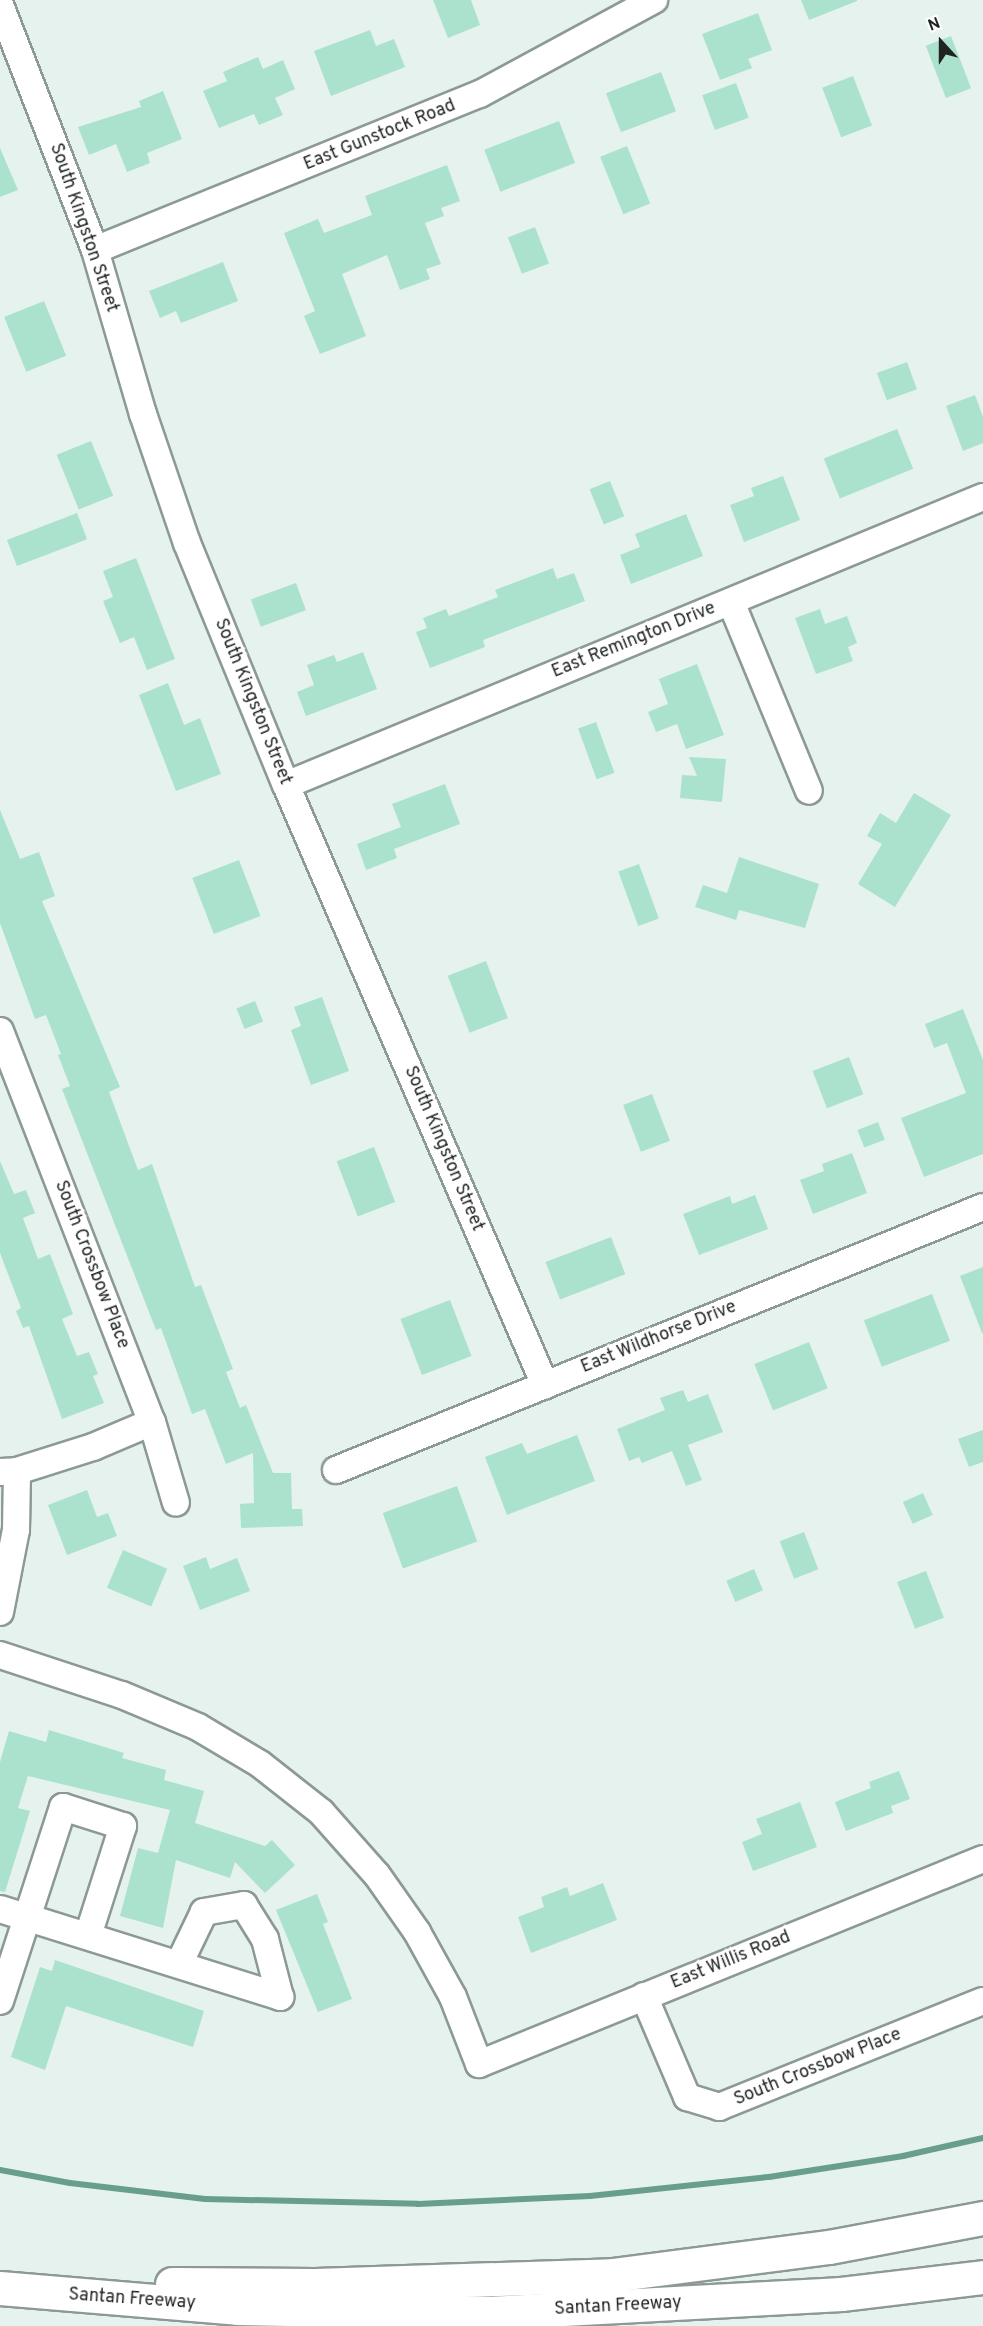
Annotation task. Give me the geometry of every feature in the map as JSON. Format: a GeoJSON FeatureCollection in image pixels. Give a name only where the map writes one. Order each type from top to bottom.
{"type":"FeatureCollection","features":[{"type":"Feature","properties":{"kind":"highway"},"geometry":{"type":"LineString","coordinates":[[15,2290],[187,2283],[315,2285],[612,2276],[830,2247],[983,2218]]}},
{"type":"Feature","properties":{"kind":"highway","name":"Santan Freeway"},"geometry":{"type":"LineString","coordinates":[[15,2290],[237,2308],[489,2313],[841,2294],[983,2277]]}},
{"type":"Feature","properties":{"kind":"street","name":"East Gunstock Road"},"geometry":{"type":"LineString","coordinates":[[95,250],[480,94],[654,0]]}},
{"type":"Feature","properties":{"kind":"street","name":"South Kingston Street"},"geometry":{"type":"LineString","coordinates":[[0,4],[95,250],[143,414],[187,543],[286,786],[545,1385]]}},
{"type":"Feature","properties":{"kind":"street","name":"East Remington Drive"},"geometry":{"type":"LineString","coordinates":[[286,786],[983,497]]}},
{"type":"Feature","properties":{"kind":"street"},"geometry":{"type":"LineString","coordinates":[[731,602],[809,791]]}},
{"type":"Feature","properties":{"kind":"street","name":"South Crossbow Place"},"geometry":{"type":"LineString","coordinates":[[0,1030],[152,1422],[176,1503]]}},
{"type":"Feature","properties":{"kind":"street","name":"East Wildhorse Drive"},"geometry":{"type":"LineString","coordinates":[[336,1470],[983,1207]]}},
{"type":"Feature","properties":{"kind":"street"},"geometry":{"type":"LineString","coordinates":[[0,1611],[16,1530],[9,1472],[93,1447],[152,1422]]}},
{"type":"Feature","properties":{"kind":"street","name":"East Willis Road"},"geometry":{"type":"LineString","coordinates":[[0,1655],[122,1695],[198,1727],[260,1764],[321,1812],[377,1875],[417,1932],[453,1997],[479,2064],[983,1859]]}},
{"type":"Feature","properties":{"kind":"street"},"geometry":{"type":"LineString","coordinates":[[0,2001],[63,1807],[123,1826],[88,1936]]}},
{"type":"Feature","properties":{"kind":"street"},"geometry":{"type":"LineString","coordinates":[[0,1909],[179,1964]]}},
{"type":"Feature","properties":{"kind":"street","name":"South Crossbow Place"},"geometry":{"type":"LineString","coordinates":[[644,1996],[687,2097],[719,2107],[983,2001]]}},
{"type":"Feature","properties":{"kind":"building"},"geometry":{"type":"Polygon","coordinates":[[[433,0],[471,0],[480,25],[448,38],[433,0]]]}},
{"type":"Feature","properties":{"kind":"building"},"geometry":{"type":"Polygon","coordinates":[[[801,0],[857,0],[857,1],[809,20],[801,0]]]}},
{"type":"Feature","properties":{"kind":"building"},"geometry":{"type":"Polygon","coordinates":[[[758,13],[772,50],[748,59],[752,68],[720,80],[702,34],[758,13]]]}},
{"type":"Feature","properties":{"kind":"building"},"geometry":{"type":"Polygon","coordinates":[[[370,30],[376,46],[394,39],[405,67],[331,96],[314,51],[370,30]]]}},
{"type":"Feature","properties":{"kind":"building"},"geometry":{"type":"Polygon","coordinates":[[[951,36],[971,88],[946,98],[926,46],[951,36]]]}},
{"type":"Feature","properties":{"kind":"building"},"geometry":{"type":"Polygon","coordinates":[[[258,57],[263,69],[283,60],[295,89],[275,98],[283,115],[259,125],[254,114],[219,128],[203,91],[227,81],[223,72],[258,57]]]}},
{"type":"Feature","properties":{"kind":"building"},"geometry":{"type":"Polygon","coordinates":[[[661,72],[676,111],[621,132],[606,93],[661,72]]]}},
{"type":"Feature","properties":{"kind":"building"},"geometry":{"type":"Polygon","coordinates":[[[853,76],[872,125],[841,137],[822,88],[853,76]]]}},
{"type":"Feature","properties":{"kind":"building"},"geometry":{"type":"Polygon","coordinates":[[[736,83],[749,118],[715,130],[702,95],[736,83]]]}},
{"type":"Feature","properties":{"kind":"building"},"geometry":{"type":"Polygon","coordinates":[[[163,91],[182,139],[147,153],[150,163],[127,172],[116,144],[89,155],[78,127],[141,107],[139,101],[163,91]]]}},
{"type":"Feature","properties":{"kind":"building"},"geometry":{"type":"Polygon","coordinates":[[[559,121],[575,163],[500,192],[484,150],[559,121]]]}},
{"type":"Feature","properties":{"kind":"building"},"geometry":{"type":"Polygon","coordinates":[[[627,146],[650,203],[623,214],[600,157],[627,146]]]}},
{"type":"Feature","properties":{"kind":"building"},"geometry":{"type":"Polygon","coordinates":[[[0,148],[18,190],[0,197],[0,148]]]}},
{"type":"Feature","properties":{"kind":"building"},"geometry":{"type":"Polygon","coordinates":[[[447,165],[460,201],[441,208],[444,216],[425,223],[441,264],[426,269],[430,279],[400,290],[387,255],[342,274],[366,336],[320,354],[304,316],[315,311],[284,233],[318,219],[324,233],[372,215],[365,196],[447,165]]]}},
{"type":"Feature","properties":{"kind":"building"},"geometry":{"type":"Polygon","coordinates":[[[535,227],[549,263],[522,274],[508,237],[535,227]]]}},
{"type":"Feature","properties":{"kind":"building"},"geometry":{"type":"Polygon","coordinates":[[[223,262],[238,301],[181,323],[176,311],[160,318],[149,291],[223,262]]]}},
{"type":"Feature","properties":{"kind":"building"},"geometry":{"type":"Polygon","coordinates":[[[44,301],[66,356],[26,372],[4,317],[44,301]]]}},
{"type":"Feature","properties":{"kind":"building"},"geometry":{"type":"Polygon","coordinates":[[[907,362],[917,389],[887,400],[877,373],[907,362]]]}},
{"type":"Feature","properties":{"kind":"building"},"geometry":{"type":"Polygon","coordinates":[[[975,395],[983,417],[983,443],[963,451],[946,406],[975,395]]]}},
{"type":"Feature","properties":{"kind":"building"},"geometry":{"type":"Polygon","coordinates":[[[897,429],[913,469],[840,498],[824,459],[897,429]]]}},
{"type":"Feature","properties":{"kind":"building"},"geometry":{"type":"Polygon","coordinates":[[[91,441],[113,496],[79,510],[57,455],[91,441]]]}},
{"type":"Feature","properties":{"kind":"building"},"geometry":{"type":"Polygon","coordinates":[[[783,476],[800,520],[744,542],[730,505],[754,496],[751,488],[783,476]]]}},
{"type":"Feature","properties":{"kind":"building"},"geometry":{"type":"Polygon","coordinates":[[[610,481],[624,516],[604,524],[590,489],[610,481]]]}},
{"type":"Feature","properties":{"kind":"building"},"geometry":{"type":"Polygon","coordinates":[[[77,513],[87,539],[17,566],[7,540],[77,513]]]}},
{"type":"Feature","properties":{"kind":"building"},"geometry":{"type":"Polygon","coordinates":[[[686,514],[703,556],[631,584],[620,555],[640,547],[635,534],[686,514]]]}},
{"type":"Feature","properties":{"kind":"building"},"geometry":{"type":"Polygon","coordinates":[[[136,558],[175,659],[147,670],[134,637],[120,643],[103,601],[113,597],[103,571],[136,558]]]}},
{"type":"Feature","properties":{"kind":"building"},"geometry":{"type":"Polygon","coordinates":[[[553,568],[557,579],[574,573],[585,601],[483,640],[485,647],[430,668],[416,632],[427,628],[423,618],[446,609],[449,616],[498,597],[495,590],[553,568]]]}},
{"type":"Feature","properties":{"kind":"building"},"geometry":{"type":"Polygon","coordinates":[[[296,583],[306,610],[261,627],[251,599],[296,583]]]}},
{"type":"Feature","properties":{"kind":"building"},"geometry":{"type":"Polygon","coordinates":[[[820,609],[825,624],[847,616],[857,643],[848,647],[853,661],[816,674],[795,618],[820,609]]]}},
{"type":"Feature","properties":{"kind":"building"},"geometry":{"type":"Polygon","coordinates":[[[363,652],[377,689],[306,716],[297,692],[314,685],[307,665],[334,655],[337,662],[363,652]]]}},
{"type":"Feature","properties":{"kind":"building"},"geometry":{"type":"Polygon","coordinates":[[[697,664],[724,735],[686,749],[677,724],[656,732],[648,712],[668,704],[659,679],[697,664]]]}},
{"type":"Feature","properties":{"kind":"building"},"geometry":{"type":"Polygon","coordinates":[[[168,683],[184,725],[200,718],[221,774],[176,791],[139,695],[168,683]]]}},
{"type":"Feature","properties":{"kind":"building"},"geometry":{"type":"Polygon","coordinates":[[[596,722],[614,773],[597,779],[578,728],[596,722]]]}},
{"type":"Feature","properties":{"kind":"building"},"geometry":{"type":"Polygon","coordinates":[[[689,757],[726,759],[722,802],[680,798],[682,775],[697,776],[689,757]]]}},
{"type":"Feature","properties":{"kind":"building"},"geometry":{"type":"Polygon","coordinates":[[[445,784],[460,824],[394,849],[397,858],[366,870],[357,844],[401,827],[392,804],[445,784]]]}},
{"type":"Feature","properties":{"kind":"building"},"geometry":{"type":"Polygon","coordinates":[[[914,793],[951,815],[895,907],[858,884],[882,844],[867,836],[880,813],[896,823],[914,793]]]}},
{"type":"Feature","properties":{"kind":"building"},"geometry":{"type":"Polygon","coordinates":[[[0,810],[20,859],[39,852],[55,896],[42,901],[120,1087],[109,1092],[138,1170],[152,1164],[195,1287],[201,1285],[233,1369],[226,1372],[240,1408],[246,1405],[273,1473],[291,1473],[292,1509],[302,1509],[303,1526],[241,1528],[240,1504],[254,1503],[253,1453],[226,1464],[205,1409],[192,1414],[161,1328],[156,1330],[62,1089],[70,1086],[58,1055],[61,1054],[46,1015],[35,1019],[0,923],[0,810]]]}},
{"type":"Feature","properties":{"kind":"building"},"geometry":{"type":"Polygon","coordinates":[[[739,857],[819,884],[805,928],[739,910],[736,920],[695,907],[703,885],[727,893],[739,857]]]}},
{"type":"Feature","properties":{"kind":"building"},"geometry":{"type":"Polygon","coordinates":[[[239,860],[261,916],[214,934],[192,878],[239,860]]]}},
{"type":"Feature","properties":{"kind":"building"},"geometry":{"type":"Polygon","coordinates":[[[639,864],[659,919],[638,926],[618,872],[639,864]]]}},
{"type":"Feature","properties":{"kind":"building"},"geometry":{"type":"Polygon","coordinates":[[[486,961],[508,1018],[470,1033],[448,976],[486,961]]]}},
{"type":"Feature","properties":{"kind":"building"},"geometry":{"type":"Polygon","coordinates":[[[322,997],[349,1071],[311,1085],[291,1030],[301,1026],[294,1007],[322,997]]]}},
{"type":"Feature","properties":{"kind":"building"},"geometry":{"type":"Polygon","coordinates":[[[255,1001],[263,1021],[245,1029],[236,1008],[255,1001]]]}},
{"type":"Feature","properties":{"kind":"building"},"geometry":{"type":"Polygon","coordinates":[[[963,1009],[983,1060],[983,1154],[924,1177],[901,1118],[966,1093],[947,1043],[934,1048],[925,1024],[963,1009]]]}},
{"type":"Feature","properties":{"kind":"building"},"geometry":{"type":"Polygon","coordinates":[[[849,1057],[863,1094],[827,1108],[813,1071],[849,1057]]]}},
{"type":"Feature","properties":{"kind":"building"},"geometry":{"type":"Polygon","coordinates":[[[652,1094],[670,1141],[641,1152],[623,1105],[652,1094]]]}},
{"type":"Feature","properties":{"kind":"building"},"geometry":{"type":"Polygon","coordinates":[[[878,1122],[885,1140],[864,1148],[857,1130],[878,1122]]]}},
{"type":"Feature","properties":{"kind":"building"},"geometry":{"type":"Polygon","coordinates":[[[374,1147],[395,1202],[358,1216],[337,1161],[374,1147]]]}},
{"type":"Feature","properties":{"kind":"building"},"geometry":{"type":"Polygon","coordinates":[[[852,1153],[867,1193],[813,1214],[800,1180],[824,1171],[822,1164],[852,1153]]]}},
{"type":"Feature","properties":{"kind":"building"},"geometry":{"type":"Polygon","coordinates":[[[0,1161],[14,1194],[26,1190],[35,1213],[23,1218],[38,1259],[50,1254],[73,1314],[62,1319],[77,1356],[89,1352],[98,1374],[93,1376],[104,1403],[62,1419],[29,1326],[23,1328],[16,1311],[21,1308],[0,1253],[0,1161]]]}},
{"type":"Feature","properties":{"kind":"building"},"geometry":{"type":"Polygon","coordinates":[[[755,1195],[768,1229],[699,1255],[683,1214],[730,1196],[732,1204],[755,1195]]]}},
{"type":"Feature","properties":{"kind":"building"},"geometry":{"type":"Polygon","coordinates":[[[611,1237],[625,1274],[560,1299],[546,1262],[611,1237]]]}},
{"type":"Feature","properties":{"kind":"building"},"geometry":{"type":"Polygon","coordinates":[[[983,1267],[983,1333],[982,1333],[960,1276],[983,1267]]]}},
{"type":"Feature","properties":{"kind":"building"},"geometry":{"type":"Polygon","coordinates":[[[932,1294],[950,1341],[882,1367],[864,1320],[932,1294]]]}},
{"type":"Feature","properties":{"kind":"building"},"geometry":{"type":"Polygon","coordinates":[[[450,1300],[472,1356],[422,1375],[401,1319],[450,1300]]]}},
{"type":"Feature","properties":{"kind":"building"},"geometry":{"type":"Polygon","coordinates":[[[809,1342],[828,1388],[773,1410],[754,1364],[809,1342]]]}},
{"type":"Feature","properties":{"kind":"building"},"geometry":{"type":"Polygon","coordinates":[[[683,1390],[688,1402],[708,1394],[723,1432],[688,1445],[702,1480],[686,1486],[672,1451],[642,1463],[639,1457],[629,1461],[617,1429],[665,1410],[660,1398],[683,1390]]]}},
{"type":"Feature","properties":{"kind":"building"},"geometry":{"type":"Polygon","coordinates":[[[983,1430],[983,1462],[969,1467],[958,1439],[983,1430]]]}},
{"type":"Feature","properties":{"kind":"building"},"geometry":{"type":"Polygon","coordinates":[[[577,1435],[595,1481],[507,1515],[485,1457],[522,1443],[527,1454],[577,1435]]]}},
{"type":"Feature","properties":{"kind":"building"},"geometry":{"type":"Polygon","coordinates":[[[457,1486],[477,1541],[403,1568],[383,1513],[457,1486]]]}},
{"type":"Feature","properties":{"kind":"building"},"geometry":{"type":"Polygon","coordinates":[[[87,1490],[97,1517],[108,1513],[117,1536],[67,1555],[48,1505],[87,1490]]]}},
{"type":"Feature","properties":{"kind":"building"},"geometry":{"type":"Polygon","coordinates":[[[923,1493],[933,1515],[913,1524],[903,1502],[923,1493]]]}},
{"type":"Feature","properties":{"kind":"building"},"geometry":{"type":"Polygon","coordinates":[[[804,1532],[818,1569],[794,1579],[780,1541],[804,1532]]]}},
{"type":"Feature","properties":{"kind":"building"},"geometry":{"type":"Polygon","coordinates":[[[123,1550],[167,1569],[151,1606],[107,1588],[123,1550]]]}},
{"type":"Feature","properties":{"kind":"building"},"geometry":{"type":"Polygon","coordinates":[[[206,1557],[210,1569],[237,1558],[250,1591],[200,1610],[183,1566],[206,1557]]]}},
{"type":"Feature","properties":{"kind":"building"},"geometry":{"type":"Polygon","coordinates":[[[754,1569],[763,1590],[735,1602],[726,1581],[754,1569]]]}},
{"type":"Feature","properties":{"kind":"building"},"geometry":{"type":"Polygon","coordinates":[[[926,1571],[944,1618],[915,1629],[897,1582],[926,1571]]]}},
{"type":"Feature","properties":{"kind":"building"},"geometry":{"type":"Polygon","coordinates":[[[49,1730],[124,1753],[122,1758],[166,1770],[164,1780],[204,1791],[195,1823],[265,1846],[272,1840],[295,1865],[265,1893],[235,1862],[230,1878],[176,1860],[163,1928],[120,1916],[138,1848],[158,1853],[170,1810],[28,1776],[18,1808],[30,1811],[5,1892],[0,1891],[0,1762],[9,1731],[46,1742],[49,1730]]]}},
{"type":"Feature","properties":{"kind":"building"},"geometry":{"type":"Polygon","coordinates":[[[899,1771],[910,1799],[891,1806],[893,1813],[846,1831],[835,1802],[871,1788],[869,1782],[899,1771]]]}},
{"type":"Feature","properties":{"kind":"building"},"geometry":{"type":"Polygon","coordinates":[[[800,1802],[817,1847],[753,1871],[742,1842],[762,1834],[756,1819],[800,1802]]]}},
{"type":"Feature","properties":{"kind":"building"},"geometry":{"type":"Polygon","coordinates":[[[603,1883],[617,1920],[531,1953],[518,1917],[544,1907],[541,1897],[567,1887],[570,1896],[603,1883]]]}},
{"type":"Feature","properties":{"kind":"building"},"geometry":{"type":"Polygon","coordinates":[[[317,1894],[328,1922],[323,1924],[352,1999],[318,2012],[276,1910],[317,1894]]]}},
{"type":"Feature","properties":{"kind":"building"},"geometry":{"type":"Polygon","coordinates":[[[55,1960],[204,2011],[193,2047],[66,2006],[45,2070],[11,2057],[40,1967],[52,1971],[55,1960]]]}},
{"type":"Feature","properties":{"kind":"waterway"},"geometry":{"type":"LineString","coordinates":[[0,2170],[70,2183],[205,2199],[418,2204],[590,2196],[769,2177],[903,2156],[983,2138]]}}]}
